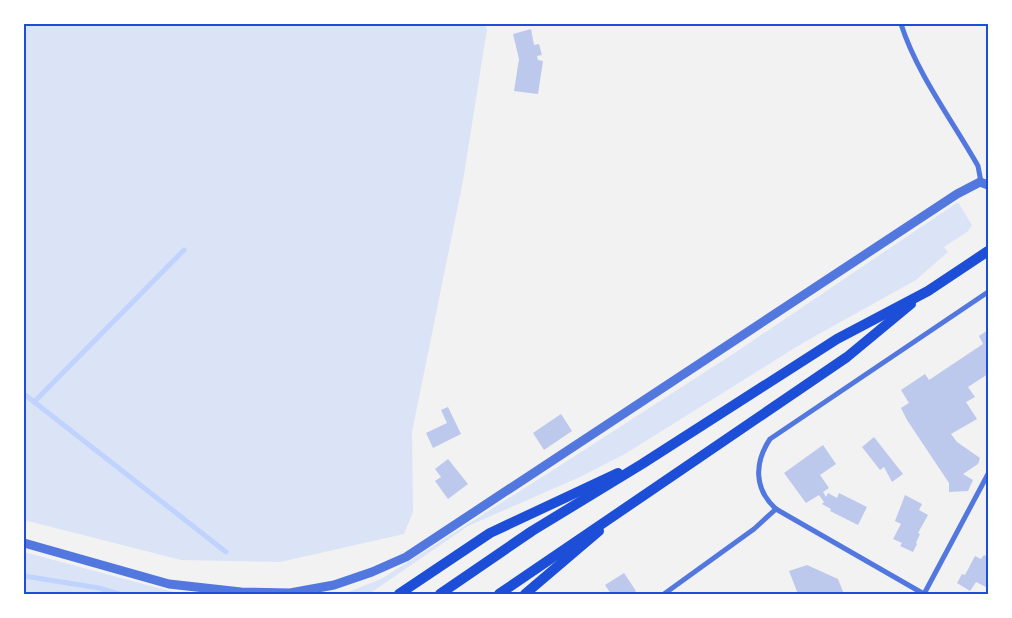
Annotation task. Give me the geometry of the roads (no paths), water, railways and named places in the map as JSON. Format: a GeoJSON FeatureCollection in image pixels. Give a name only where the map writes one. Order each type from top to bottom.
{"type":"FeatureCollection","features":[{"type":"Feature","properties":{"kind":"main road"},"geometry":{"type":"LineString","coordinates":[[499,594],[847,357],[928,291],[988,251]]}},
{"type":"Feature","properties":{"kind":"main road"},"geometry":{"type":"LineString","coordinates":[[440,594],[532,531],[642,464],[837,339],[928,291]]}},
{"type":"Feature","properties":{"kind":"main road"},"geometry":{"type":"LineString","coordinates":[[399,594],[490,533],[605,478],[642,464]]}},
{"type":"Feature","properties":{"kind":"main road"},"geometry":{"type":"LineString","coordinates":[[524,594],[583,546],[626,506]]}},
{"type":"Feature","properties":{"kind":"street"},"geometry":{"type":"LineString","coordinates":[[24,543],[169,584],[241,592],[290,593],[334,585],[372,572],[406,557],[957,194],[985,183],[978,166],[924,75],[907,41],[901,24]]}},
{"type":"Feature","properties":{"kind":"street"},"geometry":{"type":"LineString","coordinates":[[988,292],[770,439],[758,463],[758,478],[761,490],[776,509],[924,594],[988,474]]}},
{"type":"Feature","properties":{"kind":"street"},"geometry":{"type":"LineString","coordinates":[[664,594],[754,529],[776,509]]}},
{"type":"Feature","properties":{"kind":"waterway"},"geometry":{"type":"LineString","coordinates":[[34,402],[184,250]]}},
{"type":"Feature","properties":{"kind":"waterway"},"geometry":{"type":"LineString","coordinates":[[24,394],[226,552]]}},
{"type":"Feature","properties":{"kind":"waterway"},"geometry":{"type":"LineString","coordinates":[[24,576],[99,588],[119,594]]}}]}
